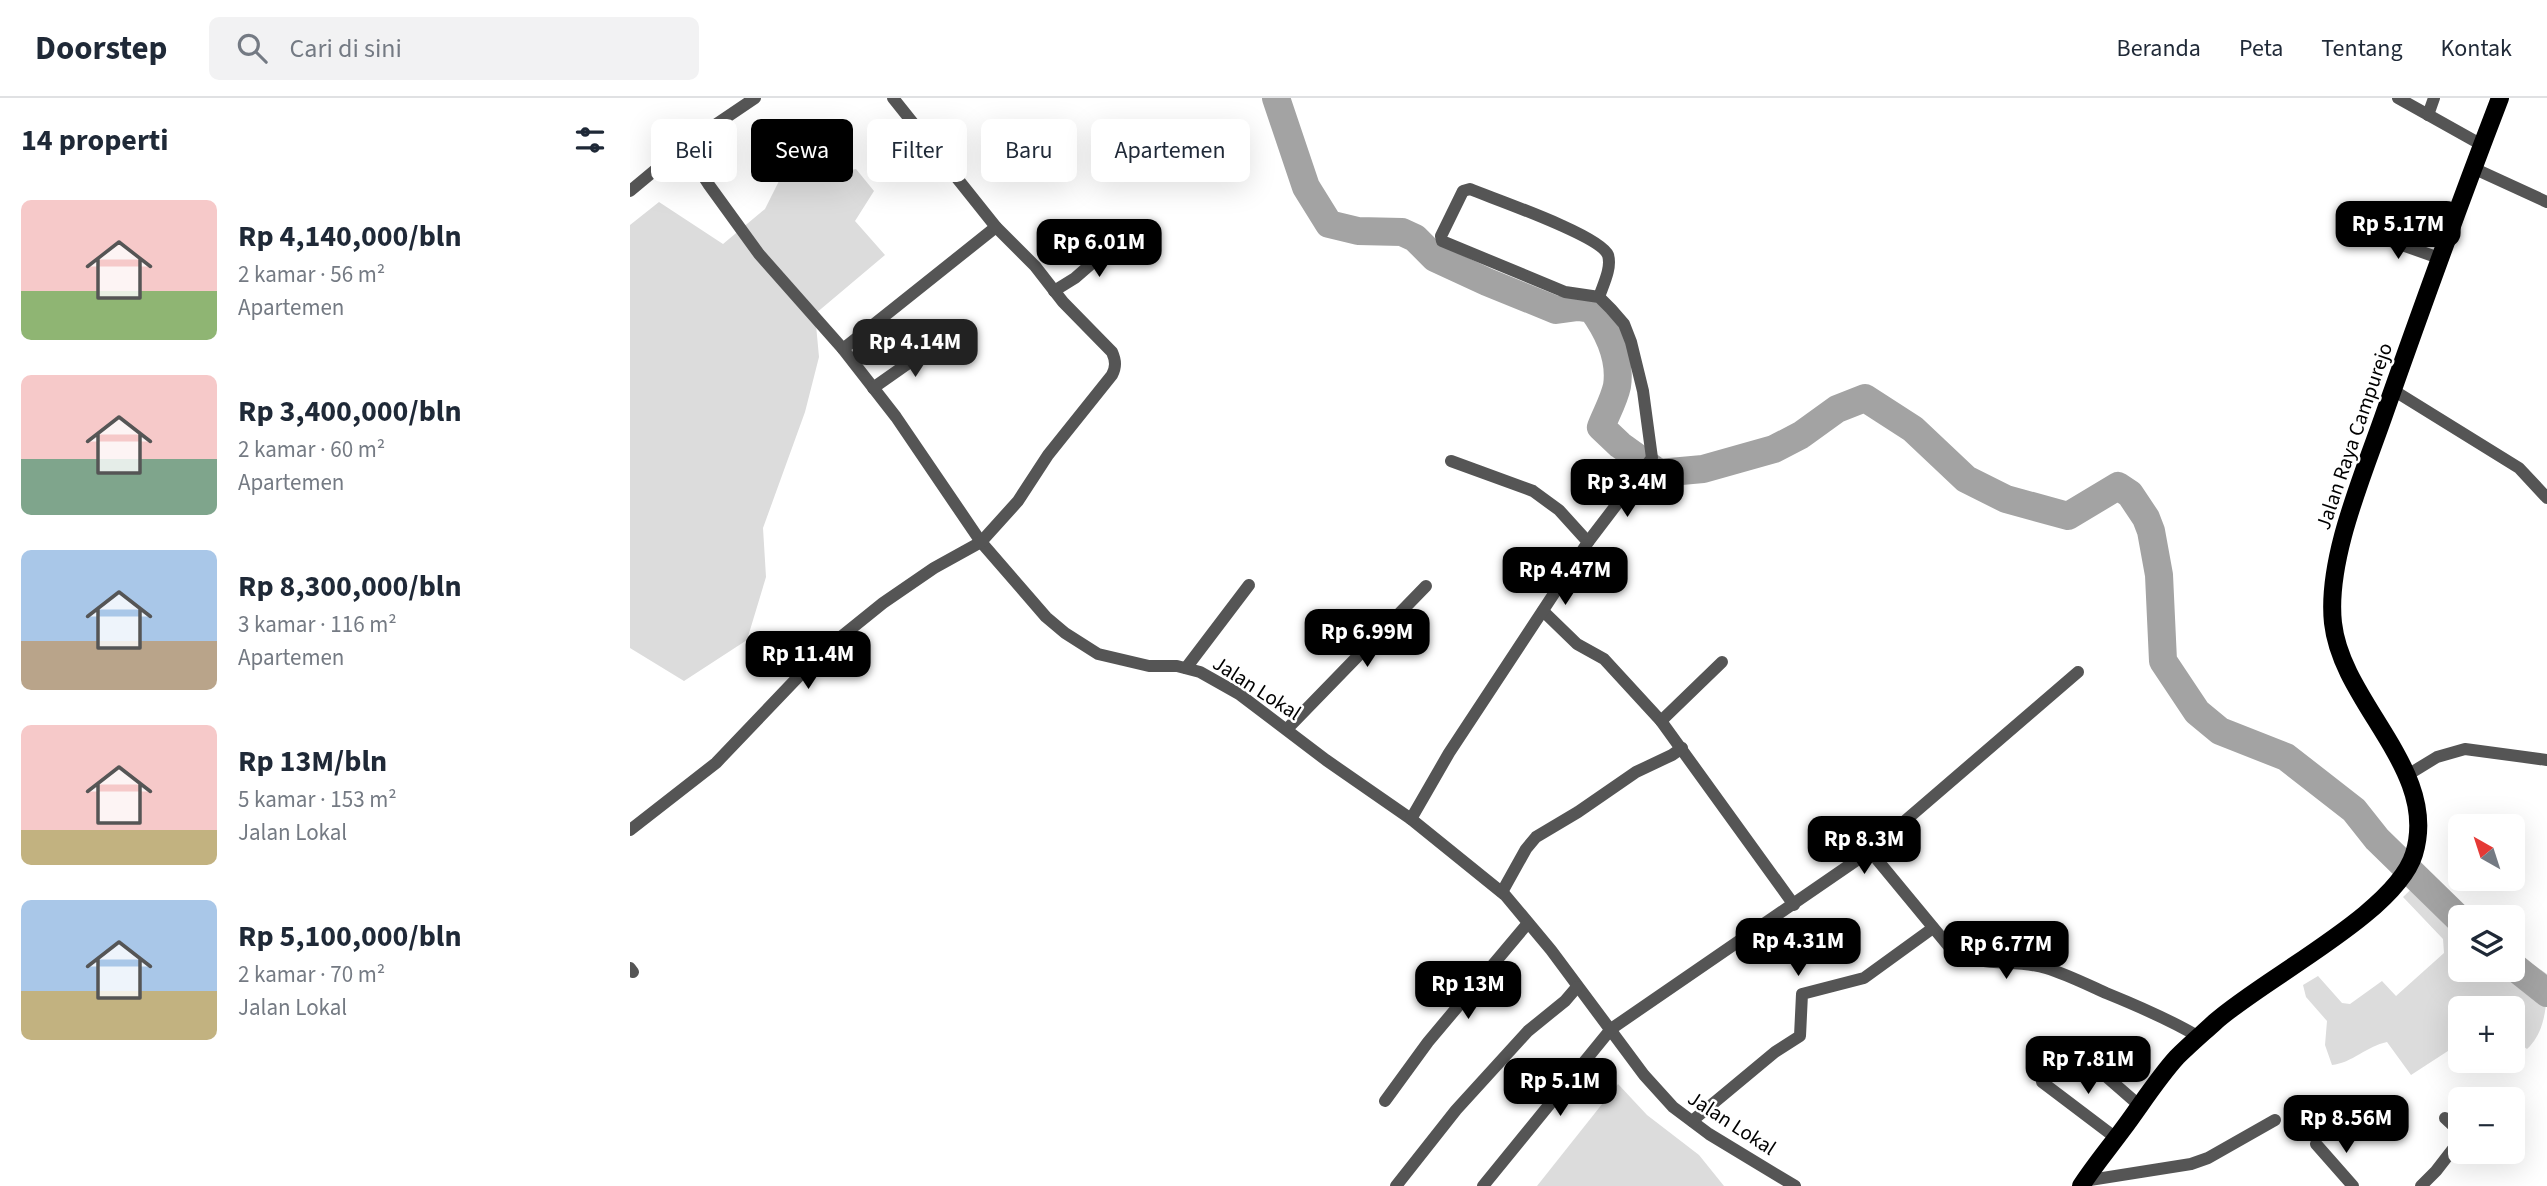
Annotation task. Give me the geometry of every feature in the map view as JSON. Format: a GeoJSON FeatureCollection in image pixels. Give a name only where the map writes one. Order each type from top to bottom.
{"type":"FeatureCollection","features":[{"type":"Feature","properties":{"kind":"main road","name":"Jalan Raya Campurejo"},"geometry":{"type":"LineString","coordinates":[[2082,1184],[2178,1057],[2247,997],[2379,903],[2403,877],[2414,854],[2419,825],[2416,797],[2386,734],[2360,696],[2339,649],[2333,623],[2333,596],[2343,534],[2439,258],[2500,98]]}},
{"type":"Feature","properties":{"kind":"street"},"geometry":{"type":"LineString","coordinates":[[717,119],[738,102],[755,98]]}},
{"type":"Feature","properties":{"kind":"street"},"geometry":{"type":"LineString","coordinates":[[630,830],[716,763],[821,653],[883,603],[934,568],[981,541],[1018,501],[1048,455],[1115,368],[1116,359],[1112,352],[996,227],[893,98]]}},
{"type":"Feature","properties":{"kind":"street"},"geometry":{"type":"LineString","coordinates":[[2398,98],[2482,145]]}},
{"type":"Feature","properties":{"kind":"street"},"geometry":{"type":"LineString","coordinates":[[2428,115],[2434,98]]}},
{"type":"Feature","properties":{"kind":"street"},"geometry":{"type":"LineString","coordinates":[[2473,168],[2547,202]]}},
{"type":"Feature","properties":{"kind":"street"},"geometry":{"type":"LineString","coordinates":[[630,191],[651,174]]}},
{"type":"Feature","properties":{"kind":"street","name":"Jalan Lokal"},"geometry":{"type":"LineString","coordinates":[[707,182],[760,254],[843,349],[896,417],[981,541],[1046,617],[1098,654],[1149,666],[1177,666],[1200,672],[1239,694],[1326,760],[1411,819],[1502,892],[1551,950],[1644,1075],[1673,1107],[1795,1186]]}},
{"type":"Feature","properties":{"kind":"street"},"geometry":{"type":"LineString","coordinates":[[1411,819],[1449,753],[1588,542],[1653,458],[1643,391],[1624,324],[1600,297],[1564,292],[1442,241],[1441,236],[1463,191],[1470,189],[1515,206],[1600,244],[1607,253],[1609,264],[1600,297]]}},
{"type":"Feature","properties":{"kind":"street"},"geometry":{"type":"LineString","coordinates":[[843,349],[996,227]]}},
{"type":"Feature","properties":{"kind":"street"},"geometry":{"type":"LineString","coordinates":[[2368,233],[2439,258]]}},
{"type":"Feature","properties":{"kind":"street"},"geometry":{"type":"LineString","coordinates":[[1054,291],[1075,278],[1122,237]]}},
{"type":"Feature","properties":{"kind":"street"},"geometry":{"type":"LineString","coordinates":[[873,388],[937,343]]}},
{"type":"Feature","properties":{"kind":"street"},"geometry":{"type":"LineString","coordinates":[[2393,390],[2519,468],[2547,498]]}},
{"type":"Feature","properties":{"kind":"street"},"geometry":{"type":"LineString","coordinates":[[1451,461],[1533,491],[1559,510],[1588,542]]}},
{"type":"Feature","properties":{"kind":"street"},"geometry":{"type":"LineString","coordinates":[[1186,668],[1249,585]]}},
{"type":"Feature","properties":{"kind":"street"},"geometry":{"type":"LineString","coordinates":[[1287,729],[1426,586]]}},
{"type":"Feature","properties":{"kind":"street"},"geometry":{"type":"LineString","coordinates":[[1543,611],[1577,644],[1604,659],[1661,721],[1794,905]]}},
{"type":"Feature","properties":{"kind":"street"},"geometry":{"type":"LineString","coordinates":[[1661,721],[1722,662]]}},
{"type":"Feature","properties":{"kind":"street"},"geometry":{"type":"LineString","coordinates":[[1483,1186],[1611,1028],[1870,851],[2078,672]]}},
{"type":"Feature","properties":{"kind":"street"},"geometry":{"type":"LineString","coordinates":[[1502,892],[1526,849],[1536,837],[1578,812],[1627,777],[1682,748]]}},
{"type":"Feature","properties":{"kind":"street"},"geometry":{"type":"LineString","coordinates":[[2406,776],[2437,757],[2465,749],[2547,760]]}},
{"type":"Feature","properties":{"kind":"street"},"geometry":{"type":"LineString","coordinates":[[1870,851],[1951,949],[1964,957],[1997,964],[2031,965],[2052,970],[2165,1017],[2199,1037]]}},
{"type":"Feature","properties":{"kind":"street"},"geometry":{"type":"LineString","coordinates":[[1385,1101],[1428,1042],[1528,923]]}},
{"type":"Feature","properties":{"kind":"street"},"geometry":{"type":"LineString","coordinates":[[1692,1121],[1774,1052],[1800,1036],[1802,994],[1864,978],[1933,928]]}},
{"type":"Feature","properties":{"kind":"street"},"geometry":{"type":"LineString","coordinates":[[1396,1186],[1456,1110],[1519,1041],[1577,987]]}},
{"type":"Feature","properties":{"kind":"street"},"geometry":{"type":"LineString","coordinates":[[2116,1138],[2042,1082],[2041,1072],[2053,1055],[2058,1050],[2070,1048],[2140,1106]]}},
{"type":"Feature","properties":{"kind":"street"},"geometry":{"type":"LineString","coordinates":[[2445,1118],[2448,1121]]}},
{"type":"Feature","properties":{"kind":"street"},"geometry":{"type":"LineString","coordinates":[[2082,1184],[2191,1164],[2208,1158],[2275,1120]]}},
{"type":"Feature","properties":{"kind":"street"},"geometry":{"type":"LineString","coordinates":[[2316,1144],[2353,1186]]}},
{"type":"Feature","properties":{"kind":"street"},"geometry":{"type":"LineString","coordinates":[[2421,1186],[2448,1156]]}},
{"type":"Feature","properties":{"kind":"shaded area"},"geometry":{"type":"Polygon","coordinates":[[[856,169],[874,191],[855,221],[885,255],[815,314],[819,357],[805,412],[763,528],[766,577],[747,640],[684,681],[630,648],[630,225],[659,202],[723,244],[765,209],[778,182],[853,182],[853,170],[856,169]]]}},
{"type":"Feature","properties":{"kind":"shaded area"},"geometry":{"type":"Polygon","coordinates":[[[2425,876],[2455,905],[2448,905],[2448,982],[2525,982],[2525,959],[2547,974],[2542,1024],[2527,1049],[2525,996],[2448,996],[2448,1051],[2411,1075],[2387,1042],[2332,1065],[2325,1045],[2327,1021],[2306,997],[2303,985],[2318,976],[2342,1003],[2350,1004],[2382,981],[2396,996],[2444,953],[2443,939],[2403,897],[2425,876]]]}},
{"type":"Feature","properties":{"kind":"shaded area"},"geometry":{"type":"Polygon","coordinates":[[[1618,1084],[1647,1115],[1699,1155],[1724,1186],[1537,1186],[1618,1084]]]}},
{"type":"Feature","properties":{"kind":"waterway"},"geometry":{"type":"LineString","coordinates":[[1276,98],[1306,187],[1329,224],[1358,231],[1402,232],[1415,238],[1435,258],[1556,310],[1578,307],[1592,309],[1608,336],[1618,376],[1616,391],[1601,427],[1620,445],[1659,473],[1703,469],[1774,449],[1801,435],[1837,409],[1865,398],[1913,429],[1966,479],[2006,499],[2068,516],[2118,486],[2130,494],[2151,531],[2159,575],[2163,661],[2197,712],[2220,731],[2286,757],[2354,810],[2377,839],[2448,908]]}},
{"type":"Feature","properties":{"kind":"waterway"},"geometry":{"type":"LineString","coordinates":[[2525,976],[2547,993]]}}]}
